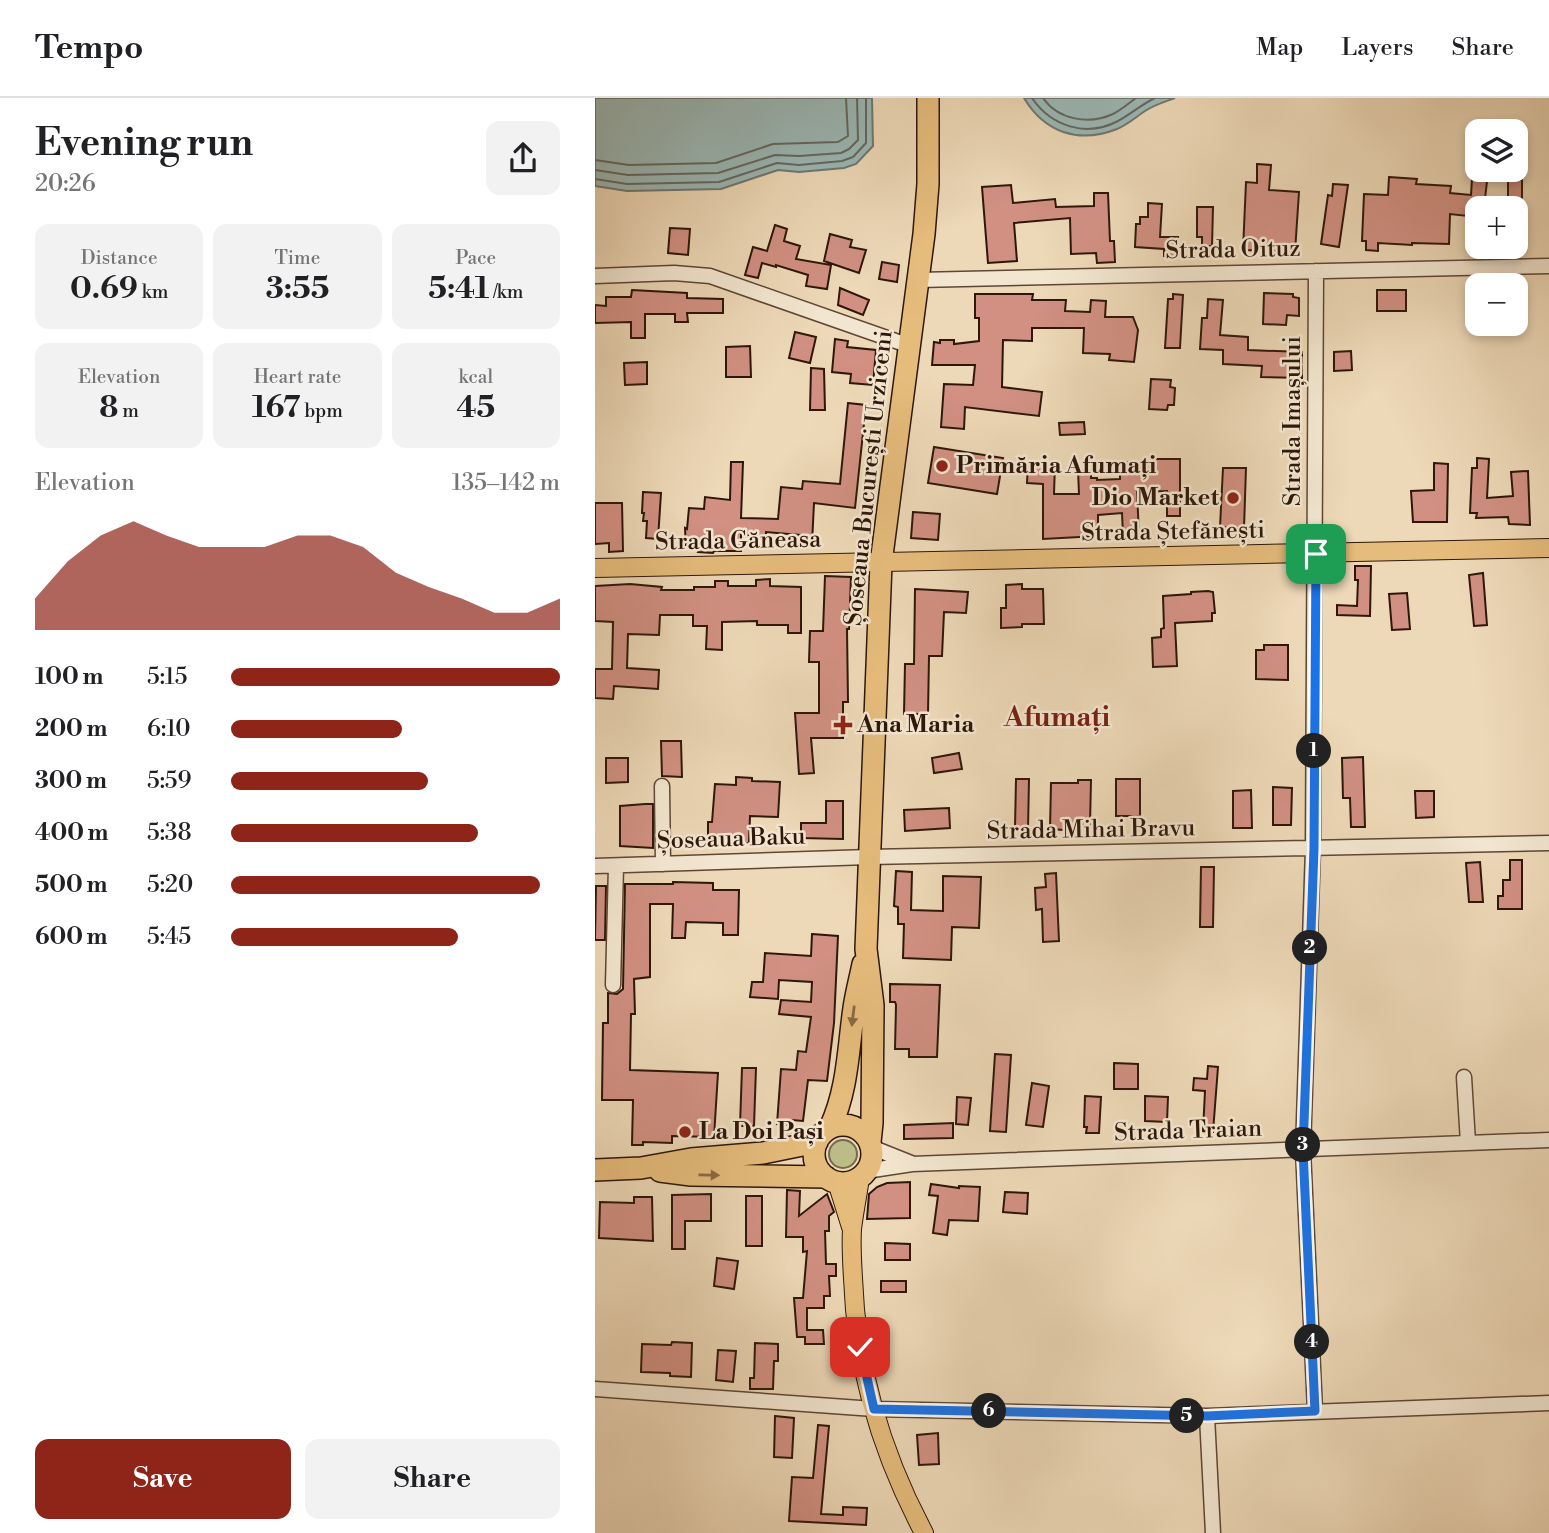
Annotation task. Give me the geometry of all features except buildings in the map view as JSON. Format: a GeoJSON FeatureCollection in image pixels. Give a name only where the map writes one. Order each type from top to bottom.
{"type":"FeatureCollection","features":[{"type":"Feature","properties":{"kind":"highway","name":"Șoseaua București Urziceni"},"geometry":{"type":"LineString","coordinates":[[863,1174],[872,1156],[873,1005],[866,949],[881,563],[928,184],[928,98]]}},
{"type":"Feature","properties":{"kind":"highway","name":"Șoseaua București Urziceni"},"geometry":{"type":"LineString","coordinates":[[823,1135],[839,1105],[846,1081],[854,1007],[866,949]]}},
{"type":"Feature","properties":{"kind":"highway"},"geometry":{"type":"LineString","coordinates":[[595,1170],[641,1168],[691,1159],[763,1153],[848,1125],[864,1134],[870,1144]]}},
{"type":"Feature","properties":{"kind":"highway"},"geometry":{"type":"LineString","coordinates":[[823,1135],[815,1161],[832,1179]]}},
{"type":"Feature","properties":{"kind":"highway"},"geometry":{"type":"LineString","coordinates":[[641,1168],[691,1175],[853,1181],[863,1174]]}},
{"type":"Feature","properties":{"kind":"main road","name":"Strada Ștefănești"},"geometry":{"type":"LineString","coordinates":[[881,563],[1549,548]]}},
{"type":"Feature","properties":{"kind":"main road","name":"Strada Găneasa"},"geometry":{"type":"LineString","coordinates":[[595,568],[881,563]]}},
{"type":"Feature","properties":{"kind":"main road"},"geometry":{"type":"LineString","coordinates":[[863,1174],[852,1231],[856,1322],[866,1381],[901,1486],[924,1533]]}},
{"type":"Feature","properties":{"kind":"main road"},"geometry":{"type":"LineString","coordinates":[[832,1179],[852,1231]]}},
{"type":"Feature","properties":{"kind":"street","name":"Strada Oituz"},"geometry":{"type":"LineString","coordinates":[[918,281],[1549,266]]}},
{"type":"Feature","properties":{"kind":"street","name":"Strada Imașului"},"geometry":{"type":"LineString","coordinates":[[1315,271],[1314,848],[1303,1150],[1315,1411]]}},
{"type":"Feature","properties":{"kind":"street"},"geometry":{"type":"LineString","coordinates":[[595,276],[674,273],[710,276],[910,345]]}},
{"type":"Feature","properties":{"kind":"street"},"geometry":{"type":"LineString","coordinates":[[662,786],[663,864]]}},
{"type":"Feature","properties":{"kind":"street","name":"Strada Mihai Bravu"},"geometry":{"type":"LineString","coordinates":[[869,857],[1549,843]]}},
{"type":"Feature","properties":{"kind":"street","name":"Șoseaua Baku"},"geometry":{"type":"LineString","coordinates":[[595,866],[869,857]]}},
{"type":"Feature","properties":{"kind":"street"},"geometry":{"type":"LineString","coordinates":[[613,985],[616,866]]}},
{"type":"Feature","properties":{"kind":"street"},"geometry":{"type":"LineString","coordinates":[[1464,1077],[1468,1143]]}},
{"type":"Feature","properties":{"kind":"street","name":"Strada Traian"},"geometry":{"type":"LineString","coordinates":[[863,1174],[912,1164],[1549,1140]]}},
{"type":"Feature","properties":{"kind":"street","name":"Strada Traian"},"geometry":{"type":"LineString","coordinates":[[870,1144],[912,1164]]}},
{"type":"Feature","properties":{"kind":"street"},"geometry":{"type":"LineString","coordinates":[[595,1389],[874,1409],[1207,1416],[1549,1403]]}},
{"type":"Feature","properties":{"kind":"street"},"geometry":{"type":"LineString","coordinates":[[1207,1416],[1213,1533]]}},
{"type":"Feature","properties":{"kind":"green space"},"geometry":{"type":"Polygon","coordinates":[[[843,1140],[853,1144],[857,1154],[853,1164],[843,1168],[833,1164],[829,1154],[833,1144],[843,1140]]]}},
{"type":"Feature","properties":{"kind":"water"},"geometry":{"type":"Polygon","coordinates":[[[595,98],[872,98],[873,146],[856,164],[844,168],[799,172],[778,170],[721,189],[627,191],[595,186],[595,98]]]}},
{"type":"Feature","properties":{"kind":"water"},"geometry":{"type":"Polygon","coordinates":[[[1024,98],[1175,98],[1152,107],[1117,129],[1076,135],[1042,120],[1024,98]]]}},
{"type":"Feature","properties":{"kind":"place","name":"Primăria Afumați"},"geometry":{"type":"Point","coordinates":[942,466]}},
{"type":"Feature","properties":{"kind":"place","name":"Dio Market"},"geometry":{"type":"Point","coordinates":[1233,498]}},
{"type":"Feature","properties":{"kind":"place","name":"Ana Maria"},"geometry":{"type":"Point","coordinates":[843,725]}},
{"type":"Feature","properties":{"kind":"place","name":"La Doi Pași"},"geometry":{"type":"Point","coordinates":[685,1132]}},
{"type":"Feature","properties":{"kind":"district","name":"Afumați"},"geometry":{"type":"Point","coordinates":[1057,717]}},
{"type":"Feature","properties":{"kind":"route"},"geometry":{"type":"LineString","coordinates":[[860,1347],[874,1409],[1207,1416],[1315,1411],[1303,1150],[1314,848],[1316,554]]}}]}
